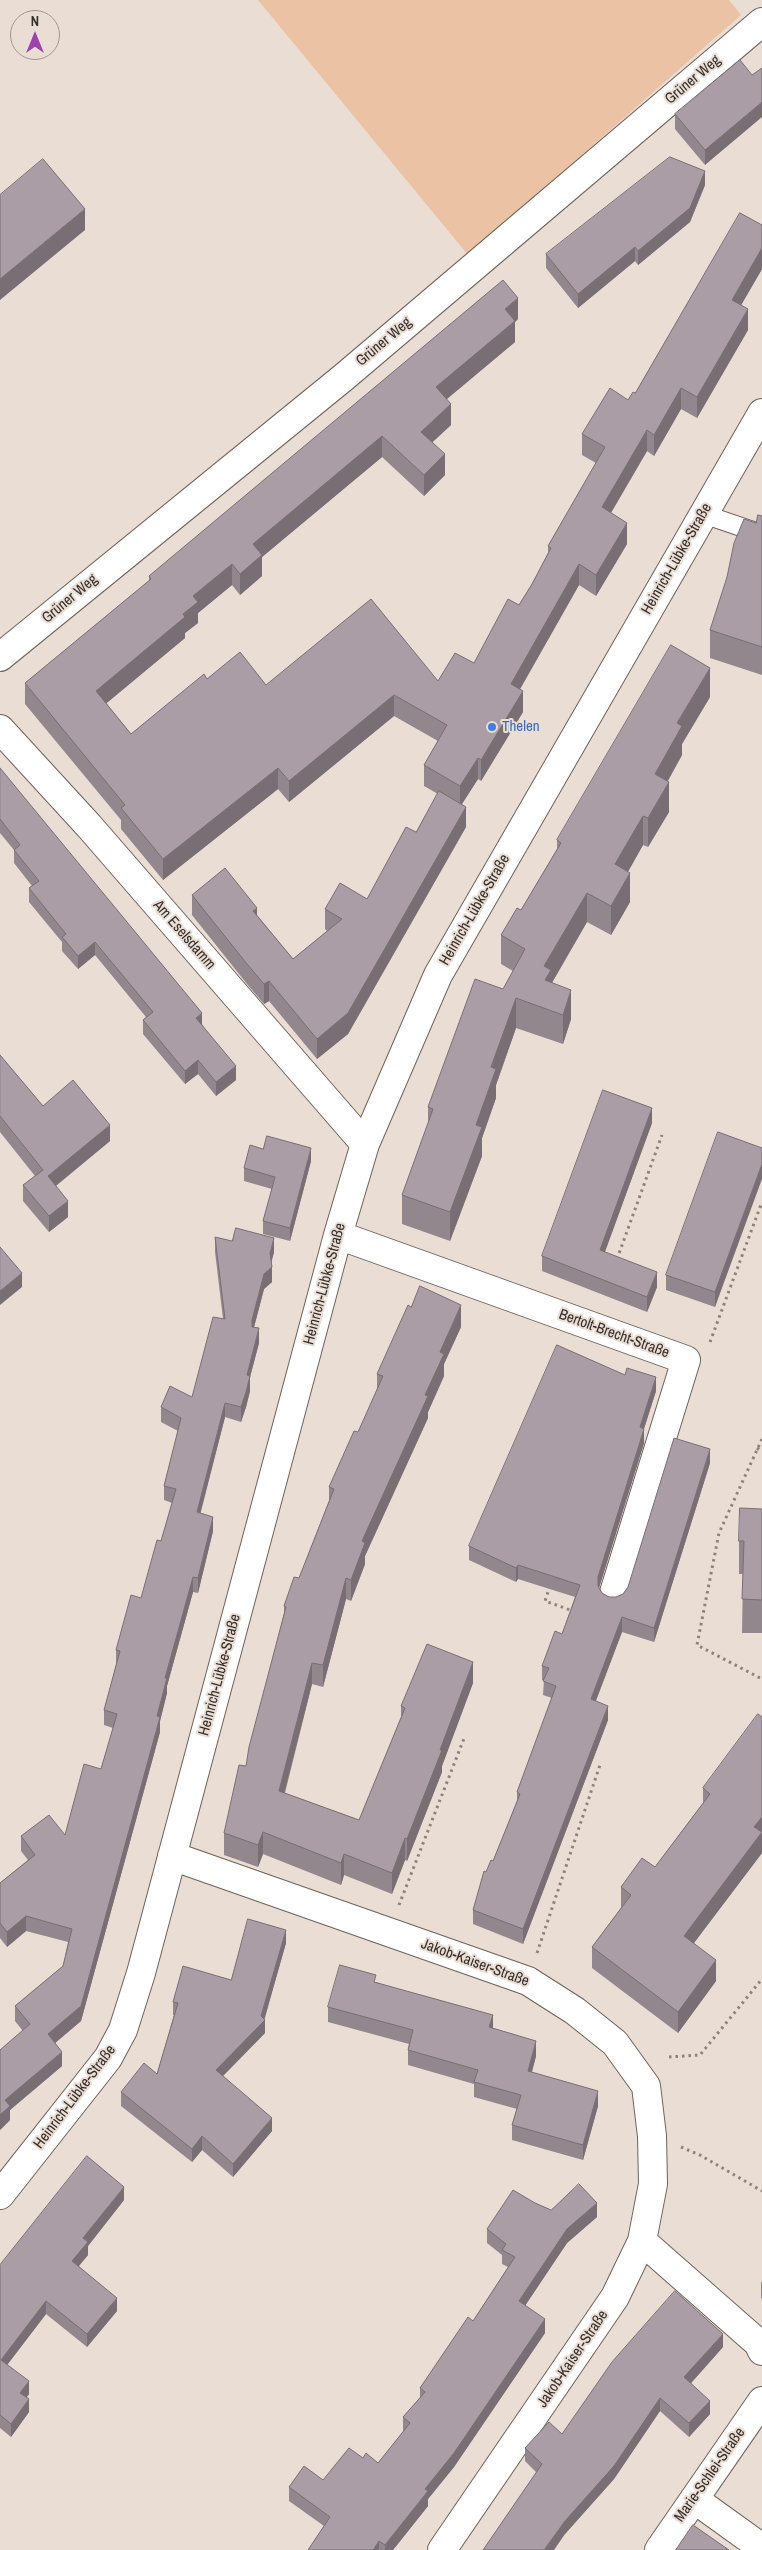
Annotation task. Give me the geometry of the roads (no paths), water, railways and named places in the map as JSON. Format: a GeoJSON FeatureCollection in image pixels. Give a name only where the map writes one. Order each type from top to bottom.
{"type":"FeatureCollection","features":[{"type":"Feature","properties":{"kind":"street","name":"Grüner Weg"},"geometry":{"type":"LineString","coordinates":[[0,657],[337,382],[762,22]]}},
{"type":"Feature","properties":{"kind":"street","name":"Heinrich-Lübke-Straße"},"geometry":{"type":"LineString","coordinates":[[0,2195],[108,2058],[123,2030],[172,1856],[338,1235],[365,1144],[438,975],[762,413]]}},
{"type":"Feature","properties":{"kind":"street","name":"Am Eselsdamm"},"geometry":{"type":"LineString","coordinates":[[0,729],[95,834],[365,1144]]}},
{"type":"Feature","properties":{"kind":"street","name":"Bertolt-Brecht-Straße"},"geometry":{"type":"LineString","coordinates":[[338,1235],[686,1360],[613,1596]]}},
{"type":"Feature","properties":{"kind":"street","name":"Jakob-Kaiser-Straße"},"geometry":{"type":"LineString","coordinates":[[172,1856],[528,1981],[575,2011],[615,2043],[646,2086],[652,2136],[653,2184],[642,2241],[615,2297],[442,2550]]}},
{"type":"Feature","properties":{"kind":"street"},"geometry":{"type":"LineString","coordinates":[[642,2241],[758,2343],[762,2351]]}},
{"type":"Feature","properties":{"kind":"street","name":"Marie-Schlei-Straße"},"geometry":{"type":"LineString","coordinates":[[659,2550],[762,2401]]}},
{"type":"Feature","properties":{"kind":"street"},"geometry":{"type":"LineString","coordinates":[[694,2499],[762,2548]]}},
{"type":"Feature","properties":{"kind":"lane"},"geometry":{"type":"LineString","coordinates":[[703,514],[762,534]]}},
{"type":"Feature","properties":{"kind":"place","name":"Thelen"},"geometry":{"type":"Point","coordinates":[492,727]}}]}
